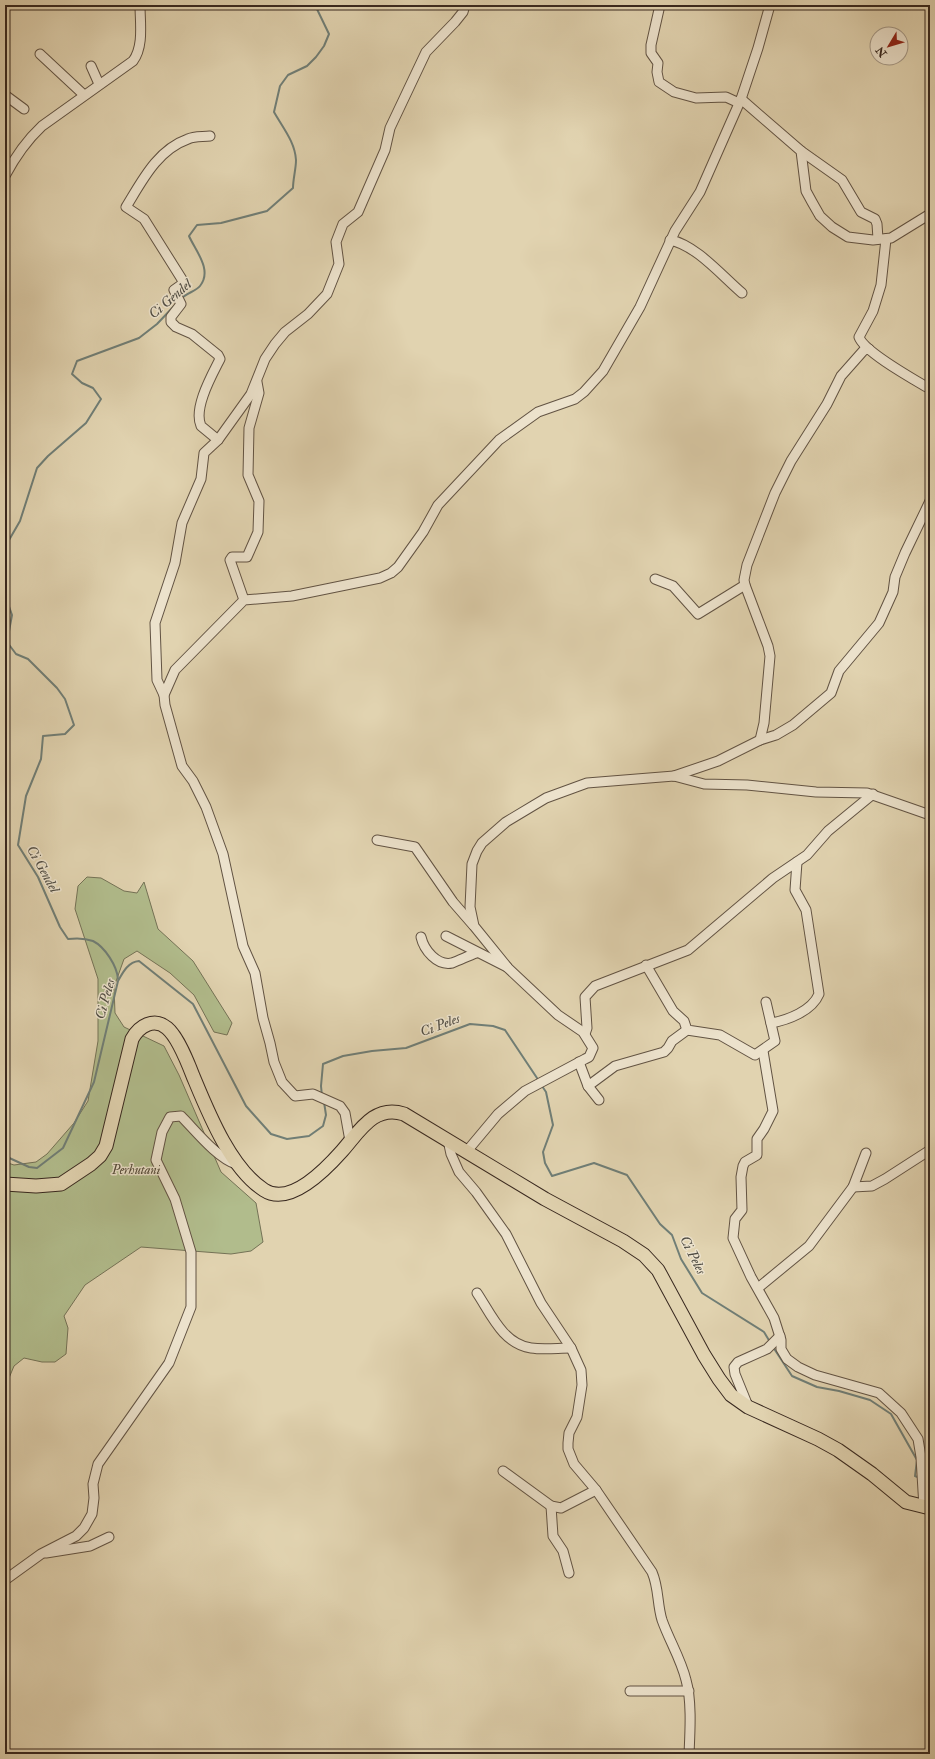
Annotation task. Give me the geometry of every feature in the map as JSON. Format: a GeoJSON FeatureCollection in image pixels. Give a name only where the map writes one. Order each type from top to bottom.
{"type":"FeatureCollection","features":[{"type":"Feature","properties":{"kind":"highway"},"geometry":{"type":"LineString","coordinates":[[5,1184],[36,1186],[61,1184],[75,1176],[100,1156],[106,1146],[132,1039],[142,1027],[151,1023],[163,1025],[168,1029],[176,1041],[214,1124],[240,1165],[263,1189],[270,1194],[285,1194],[300,1188],[337,1156],[371,1118],[390,1111],[404,1114],[545,1199],[623,1241],[648,1259],[663,1278],[680,1314],[718,1380],[731,1395],[748,1407],[832,1447],[864,1467],[898,1497],[906,1502],[927,1508]]}},
{"type":"Feature","properties":{"kind":"street"},"geometry":{"type":"LineString","coordinates":[[5,176],[9,157],[42,126],[99,84],[128,66],[137,56],[140,42],[140,5]]}},
{"type":"Feature","properties":{"kind":"street"},"geometry":{"type":"LineString","coordinates":[[350,1140],[345,1113],[340,1106],[313,1094],[294,1096],[289,1092],[277,1071],[263,1018],[255,973],[243,946],[224,854],[203,801],[193,781],[182,766],[164,705],[164,695],[157,680],[155,623],[176,562],[182,523],[201,480],[204,453],[218,440],[251,394],[265,359],[275,344],[326,294],[339,264],[336,242],[343,224],[358,212],[385,150],[390,128],[426,52],[455,22],[463,12],[465,5]]}},
{"type":"Feature","properties":{"kind":"street"},"geometry":{"type":"LineString","coordinates":[[660,5],[651,45],[651,53],[658,63],[657,72],[659,82],[674,92],[696,98],[726,97],[740,101],[801,152],[842,180],[861,212],[864,215],[875,219],[882,239],[881,285],[873,311],[859,337],[863,345],[902,373],[930,389]]}},
{"type":"Feature","properties":{"kind":"street"},"geometry":{"type":"LineString","coordinates":[[164,695],[178,666],[244,600],[292,596],[380,578],[391,574],[398,567],[438,505],[500,440],[538,412],[575,399],[584,392],[603,371],[640,307],[670,240],[700,192],[740,101],[760,42],[770,5]]}},
{"type":"Feature","properties":{"kind":"street"},"geometry":{"type":"LineString","coordinates":[[40,54],[84,95]]}},
{"type":"Feature","properties":{"kind":"street"},"geometry":{"type":"LineString","coordinates":[[91,66],[99,84]]}},
{"type":"Feature","properties":{"kind":"street"},"geometry":{"type":"LineString","coordinates":[[5,95],[24,109]]}},
{"type":"Feature","properties":{"kind":"street"},"geometry":{"type":"LineString","coordinates":[[210,136],[188,138],[158,159],[147,172],[126,207],[144,219],[183,281],[181,285],[174,290],[179,300],[179,307],[171,317],[171,322],[192,334],[199,341],[216,351],[220,359],[209,379],[199,412],[201,426],[218,440]]}},
{"type":"Feature","properties":{"kind":"street"},"geometry":{"type":"LineString","coordinates":[[801,152],[806,191],[820,216],[832,227],[848,237],[882,239],[930,214]]}},
{"type":"Feature","properties":{"kind":"street"},"geometry":{"type":"LineString","coordinates":[[670,240],[682,244],[694,251],[742,293]]}},
{"type":"Feature","properties":{"kind":"street"},"geometry":{"type":"LineString","coordinates":[[760,740],[764,723],[770,656],[768,646],[745,585],[744,580],[747,565],[775,493],[791,461],[827,404],[841,376],[864,350],[869,349]]}},
{"type":"Feature","properties":{"kind":"street"},"geometry":{"type":"LineString","coordinates":[[244,600],[230,560],[232,557],[247,556],[258,532],[259,501],[248,475],[249,428],[258,393],[257,381]]}},
{"type":"Feature","properties":{"kind":"street"},"geometry":{"type":"LineString","coordinates":[[474,926],[470,907],[472,864],[482,843],[506,822],[546,798],[587,783],[674,776],[718,761],[760,740],[785,730],[831,693],[839,671],[879,623],[893,592],[895,577],[905,553],[930,501]]}},
{"type":"Feature","properties":{"kind":"street"},"geometry":{"type":"LineString","coordinates":[[655,579],[673,586],[698,614],[745,585]]}},
{"type":"Feature","properties":{"kind":"street"},"geometry":{"type":"LineString","coordinates":[[674,776],[704,784],[873,794],[930,815]]}},
{"type":"Feature","properties":{"kind":"street"},"geometry":{"type":"LineString","coordinates":[[585,1034],[587,1028],[585,996],[595,986],[688,950],[773,878],[811,852],[828,831],[873,794]]}},
{"type":"Feature","properties":{"kind":"street"},"geometry":{"type":"LineString","coordinates":[[377,840],[415,847],[453,902],[489,943],[508,968],[558,1015],[571,1022],[585,1034],[590,1042],[592,1053],[589,1057],[525,1091],[498,1114],[471,1154],[461,1157],[451,1154]]}},
{"type":"Feature","properties":{"kind":"street"},"geometry":{"type":"LineString","coordinates":[[771,1023],[782,1021],[806,1010],[816,1003],[819,994],[806,910],[795,890],[797,862]]}},
{"type":"Feature","properties":{"kind":"street"},"geometry":{"type":"LineString","coordinates":[[446,936],[508,968]]}},
{"type":"Feature","properties":{"kind":"street"},"geometry":{"type":"LineString","coordinates":[[421,937],[423,945],[433,958],[444,963],[452,962],[476,952]]}},
{"type":"Feature","properties":{"kind":"street"},"geometry":{"type":"LineString","coordinates":[[646,965],[673,1012],[684,1021],[687,1030]]}},
{"type":"Feature","properties":{"kind":"street"},"geometry":{"type":"LineString","coordinates":[[588,1086],[615,1066],[664,1052],[672,1041],[687,1030],[720,1035],[755,1055],[763,1051],[766,1046],[775,1041],[766,1002]]}},
{"type":"Feature","properties":{"kind":"street"},"geometry":{"type":"LineString","coordinates":[[763,1051],[772,1113],[764,1130],[757,1139],[757,1155],[746,1162],[743,1166],[741,1177],[742,1210],[735,1219],[733,1238],[750,1277],[758,1288],[774,1318],[775,1342],[787,1359],[798,1367],[815,1375],[878,1392],[891,1402],[901,1413],[918,1440],[922,1484],[927,1508]]}},
{"type":"Feature","properties":{"kind":"street"},"geometry":{"type":"LineString","coordinates":[[579,1062],[588,1086],[599,1100]]}},
{"type":"Feature","properties":{"kind":"street"},"geometry":{"type":"LineString","coordinates":[[5,1580],[41,1554],[76,1536],[84,1528],[92,1514],[93,1484],[98,1464],[169,1363],[191,1307],[191,1252],[176,1199],[156,1160],[162,1132],[170,1117],[181,1116],[213,1148],[226,1158],[240,1165]]}},
{"type":"Feature","properties":{"kind":"street"},"geometry":{"type":"LineString","coordinates":[[448,1140],[451,1154],[459,1172],[494,1215],[506,1234],[541,1303],[571,1348],[581,1370],[582,1385],[576,1421],[569,1433],[568,1449],[574,1464],[596,1490],[652,1572],[657,1584],[658,1605],[663,1622],[686,1679],[689,1692],[690,1754]]}},
{"type":"Feature","properties":{"kind":"street"},"geometry":{"type":"LineString","coordinates":[[853,1186],[872,1186],[930,1150]]}},
{"type":"Feature","properties":{"kind":"street"},"geometry":{"type":"LineString","coordinates":[[758,1288],[809,1246],[853,1186],[866,1153]]}},
{"type":"Feature","properties":{"kind":"street"},"geometry":{"type":"LineString","coordinates":[[477,1293],[500,1330],[511,1341],[531,1348],[571,1348]]}},
{"type":"Feature","properties":{"kind":"street"},"geometry":{"type":"LineString","coordinates":[[748,1407],[735,1374],[734,1367],[738,1362],[775,1342]]}},
{"type":"Feature","properties":{"kind":"street"},"geometry":{"type":"LineString","coordinates":[[503,1471],[551,1506],[561,1508],[596,1490]]}},
{"type":"Feature","properties":{"kind":"street"},"geometry":{"type":"LineString","coordinates":[[551,1506],[553,1536],[563,1551],[569,1572]]}},
{"type":"Feature","properties":{"kind":"street"},"geometry":{"type":"LineString","coordinates":[[41,1554],[90,1546],[109,1537]]}},
{"type":"Feature","properties":{"kind":"street"},"geometry":{"type":"LineString","coordinates":[[630,1691],[689,1692]]}},
{"type":"Feature","properties":{"kind":"green space","name":"Perhutani"},"geometry":{"type":"Polygon","coordinates":[[[87,877],[101,878],[124,891],[137,893],[144,882],[158,929],[193,961],[232,1023],[227,1035],[214,1032],[194,995],[170,973],[137,951],[124,959],[114,987],[115,1013],[124,1027],[164,1046],[179,1075],[221,1172],[256,1203],[263,1242],[251,1251],[231,1254],[141,1247],[85,1285],[64,1316],[68,1328],[66,1354],[55,1362],[42,1362],[24,1358],[14,1366],[9,1378],[5,1377],[5,1162],[14,1165],[36,1162],[47,1154],[74,1123],[88,1101],[98,1041],[98,979],[75,909],[78,886],[87,877]]]}},
{"type":"Feature","properties":{"kind":"waterway","name":"Ci Gendel"},"geometry":{"type":"LineString","coordinates":[[182,298],[198,288],[204,280],[205,273],[202,260],[189,236],[197,225],[221,223],[267,211],[293,188],[296,163],[295,153],[288,135],[274,112],[280,86],[288,75],[307,66],[316,57],[324,46],[329,34],[315,5]]}},
{"type":"Feature","properties":{"kind":"waterway","name":"Ci Gendel"},"geometry":{"type":"LineString","coordinates":[[5,547],[20,521],[37,468],[48,456],[86,423],[101,399],[93,388],[82,383],[72,374],[77,361],[139,338],[157,324],[176,304]]}},
{"type":"Feature","properties":{"kind":"waterway","name":"Ci Gendel"},"geometry":{"type":"LineString","coordinates":[[5,595],[12,615],[7,642],[16,654],[28,659],[57,688],[65,699],[74,725],[65,734],[43,736],[41,759],[26,796],[18,845],[38,877],[60,927],[68,939],[87,939],[97,944],[110,957],[118,979]]}},
{"type":"Feature","properties":{"kind":"waterway","name":"Ci Peles"},"geometry":{"type":"LineString","coordinates":[[5,1156],[29,1167],[37,1168],[63,1148],[94,1082],[118,981],[129,965],[139,961],[193,1004],[246,1106],[271,1134],[287,1139],[309,1136],[323,1126],[326,1115],[324,1102]]}},
{"type":"Feature","properties":{"kind":"waterway","name":"Ci Peles"},"geometry":{"type":"LineString","coordinates":[[322,1096],[321,1086],[323,1064],[343,1056],[372,1051],[406,1048],[470,1024],[493,1026],[505,1030],[539,1081]]}},
{"type":"Feature","properties":{"kind":"waterway","name":"Ci Peles"},"geometry":{"type":"LineString","coordinates":[[542,1086],[546,1092],[553,1125],[543,1152],[545,1163],[552,1176],[594,1163],[627,1175],[660,1224],[672,1235],[681,1259],[702,1293],[764,1332],[770,1342]]}},
{"type":"Feature","properties":{"kind":"waterway","name":"Ci Peles"},"geometry":{"type":"LineString","coordinates":[[773,1347],[792,1376],[817,1387],[839,1391],[870,1400],[891,1414],[917,1460],[915,1476],[920,1478]]}},
{"type":"Feature","properties":{"kind":"waterway","name":"Ci Peles"},"geometry":{"type":"LineString","coordinates":[[924,1479],[930,1481]]}}]}
